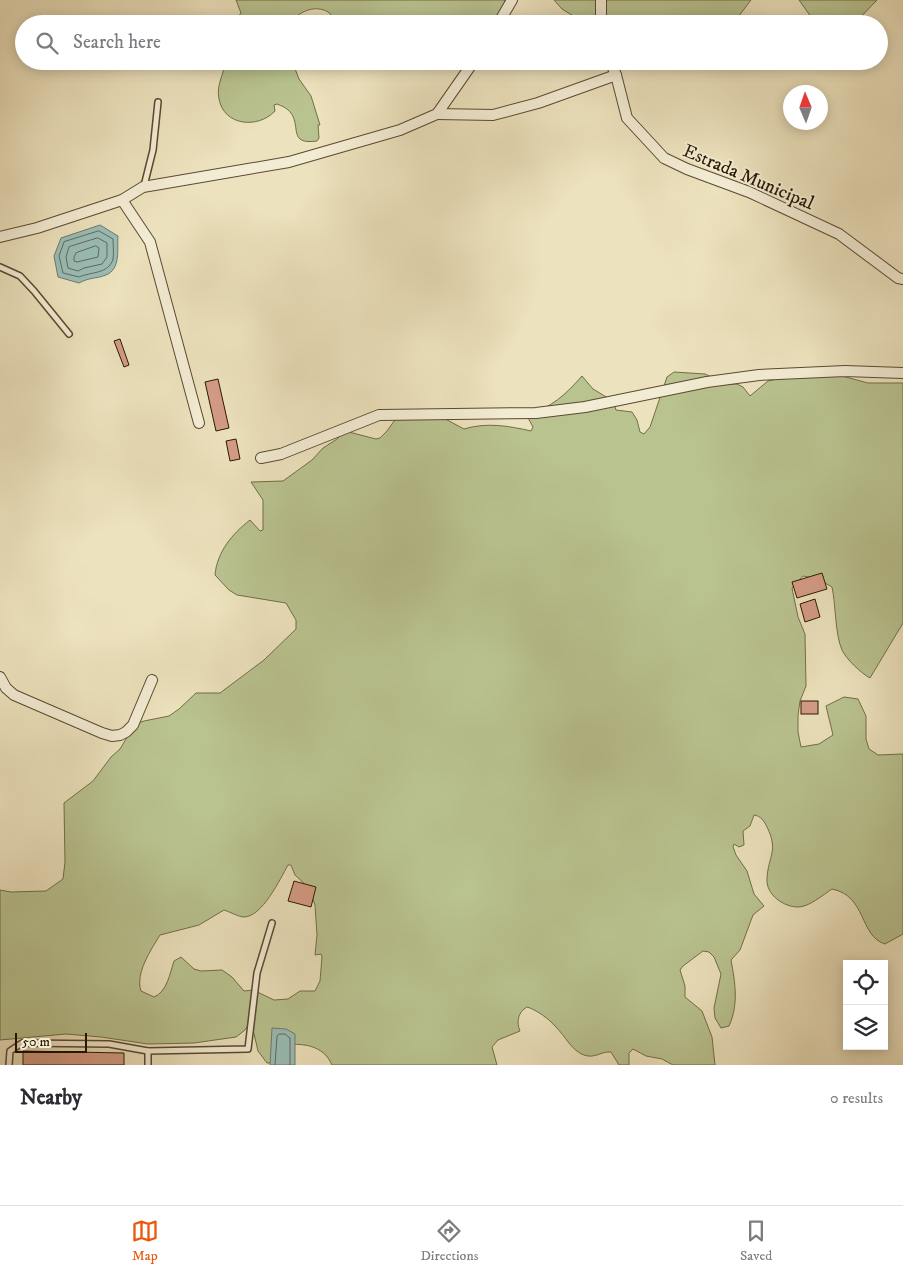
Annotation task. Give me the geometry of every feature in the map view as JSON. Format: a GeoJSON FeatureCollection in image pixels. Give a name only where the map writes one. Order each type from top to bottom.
{"type":"FeatureCollection","features":[{"type":"Feature","properties":{"kind":"street"},"geometry":{"type":"LineString","coordinates":[[503,15],[512,0]]}},
{"type":"Feature","properties":{"kind":"street"},"geometry":{"type":"LineString","coordinates":[[601,0],[601,15]]}},
{"type":"Feature","properties":{"kind":"street"},"geometry":{"type":"LineString","coordinates":[[438,114],[468,70]]}},
{"type":"Feature","properties":{"kind":"street","name":"Estrada Municipal"},"geometry":{"type":"LineString","coordinates":[[614,70],[627,118],[664,158],[687,169],[749,192],[839,234],[898,278],[903,279]]}},
{"type":"Feature","properties":{"kind":"street"},"geometry":{"type":"LineString","coordinates":[[0,237],[37,228],[122,200],[143,187],[289,162],[400,130],[438,114],[493,115],[538,103],[616,75]]}},
{"type":"Feature","properties":{"kind":"street"},"geometry":{"type":"LineString","coordinates":[[122,200],[150,242],[199,424]]}},
{"type":"Feature","properties":{"kind":"street"},"geometry":{"type":"LineString","coordinates":[[261,458],[281,454],[379,415],[536,413],[585,407],[707,382],[759,375],[845,371],[903,373]]}},
{"type":"Feature","properties":{"kind":"street"},"geometry":{"type":"LineString","coordinates":[[0,677],[6,688],[14,695],[112,736],[126,732],[133,725],[152,680]]}},
{"type":"Feature","properties":{"kind":"lane"},"geometry":{"type":"LineString","coordinates":[[143,187],[154,150],[158,102]]}},
{"type":"Feature","properties":{"kind":"lane"},"geometry":{"type":"LineString","coordinates":[[0,267],[20,276],[69,334]]}},
{"type":"Feature","properties":{"kind":"lane"},"geometry":{"type":"LineString","coordinates":[[9,1065],[10,1051],[22,1043],[109,1044],[148,1051],[248,1049],[257,973],[272,923]]}},
{"type":"Feature","properties":{"kind":"lane"},"geometry":{"type":"LineString","coordinates":[[148,1051],[148,1065]]}},
{"type":"Feature","properties":{"kind":"green space"},"geometry":{"type":"Polygon","coordinates":[[[236,0],[505,0],[505,7],[501,15],[331,15],[318,9],[307,10],[299,15],[240,15],[241,13],[236,0]]]}},
{"type":"Feature","properties":{"kind":"green space"},"geometry":{"type":"Polygon","coordinates":[[[554,0],[751,0],[740,15],[572,15],[562,9],[554,0]]]}},
{"type":"Feature","properties":{"kind":"green space"},"geometry":{"type":"Polygon","coordinates":[[[799,0],[877,0],[863,15],[810,15],[799,0]]]}},
{"type":"Feature","properties":{"kind":"green space"},"geometry":{"type":"Polygon","coordinates":[[[296,70],[299,79],[311,96],[320,125],[318,125],[319,138],[317,141],[308,142],[299,138],[291,113],[286,108],[277,104],[274,105],[275,111],[260,121],[242,122],[227,115],[222,108],[218,94],[223,71],[296,70]]]}},
{"type":"Feature","properties":{"kind":"green space"},"geometry":{"type":"Polygon","coordinates":[[[674,372],[705,374],[727,384],[737,384],[743,387],[750,396],[768,381],[786,377],[831,373],[868,383],[903,383],[903,623],[870,678],[854,666],[842,650],[838,636],[832,587],[818,579],[803,576],[792,588],[798,617],[805,634],[806,686],[800,701],[798,715],[798,732],[801,747],[819,744],[833,735],[826,706],[844,697],[858,699],[866,716],[866,739],[869,749],[878,755],[903,754],[903,934],[885,944],[877,940],[851,899],[843,893],[832,889],[807,905],[798,907],[787,905],[777,899],[767,885],[773,848],[772,842],[763,821],[759,816],[754,815],[750,826],[743,831],[744,845],[739,847],[734,844],[733,847],[747,871],[754,894],[764,906],[753,915],[740,950],[731,960],[735,985],[735,1001],[729,1026],[721,1028],[715,1018],[714,1008],[721,974],[714,957],[709,952],[703,951],[680,970],[685,986],[685,997],[702,1011],[712,1037],[715,1065],[673,1065],[662,1059],[646,1056],[633,1049],[629,1053],[629,1065],[619,1065],[611,1052],[591,1056],[584,1055],[572,1047],[550,1021],[527,1007],[519,1018],[520,1031],[498,1040],[492,1047],[497,1065],[332,1065],[328,1058],[317,1049],[297,1044],[282,1045],[273,1063],[267,1063],[258,1051],[251,1021],[245,1030],[236,1037],[194,1043],[148,1044],[66,1034],[0,1040],[0,890],[11,892],[46,891],[63,879],[65,862],[64,803],[93,781],[111,757],[120,749],[135,724],[169,716],[196,693],[220,693],[264,660],[296,629],[296,620],[286,603],[237,595],[229,590],[215,575],[222,551],[243,525],[250,520],[260,531],[263,530],[263,500],[251,482],[283,481],[312,460],[323,448],[345,431],[376,439],[380,438],[397,417],[438,415],[464,429],[490,425],[531,431],[533,427],[526,414],[550,405],[570,389],[582,376],[593,389],[613,401],[616,410],[632,412],[637,420],[640,432],[644,434],[650,427],[667,377],[674,372]],[[288,865],[270,897],[250,916],[238,916],[224,910],[199,925],[160,935],[142,969],[140,977],[141,991],[154,997],[158,995],[165,987],[174,961],[181,957],[194,969],[201,971],[222,970],[232,977],[244,991],[253,990],[274,1000],[288,999],[300,991],[315,991],[320,981],[322,957],[321,954],[315,955],[317,935],[315,905],[309,888],[295,875],[291,865],[288,865]]]}},
{"type":"Feature","properties":{"kind":"water"},"geometry":{"type":"Polygon","coordinates":[[[100,225],[118,236],[117,258],[111,272],[79,283],[58,277],[54,256],[61,238],[100,225]]]}},
{"type":"Feature","properties":{"kind":"water"},"geometry":{"type":"Polygon","coordinates":[[[272,1028],[286,1029],[295,1034],[295,1065],[270,1065],[272,1028]]]}},
{"type":"Feature","properties":{"kind":"building"},"geometry":{"type":"Polygon","coordinates":[[[120,339],[129,365],[124,367],[114,341],[120,339]]]}},
{"type":"Feature","properties":{"kind":"building"},"geometry":{"type":"Polygon","coordinates":[[[218,379],[229,428],[216,431],[205,382],[218,379]]]}},
{"type":"Feature","properties":{"kind":"building"},"geometry":{"type":"Polygon","coordinates":[[[236,439],[240,459],[230,461],[226,441],[236,439]]]}},
{"type":"Feature","properties":{"kind":"building"},"geometry":{"type":"Polygon","coordinates":[[[822,573],[827,589],[797,598],[792,582],[822,573]]]}},
{"type":"Feature","properties":{"kind":"building"},"geometry":{"type":"Polygon","coordinates":[[[815,599],[820,617],[805,622],[800,604],[815,599]]]}},
{"type":"Feature","properties":{"kind":"building"},"geometry":{"type":"Polygon","coordinates":[[[801,701],[818,701],[818,714],[801,714],[801,701]]]}},
{"type":"Feature","properties":{"kind":"building"},"geometry":{"type":"Polygon","coordinates":[[[294,881],[316,887],[311,907],[288,901],[294,881]]]}},
{"type":"Feature","properties":{"kind":"building"},"geometry":{"type":"Polygon","coordinates":[[[23,1051],[124,1053],[124,1065],[23,1065],[23,1051]]]}}]}
